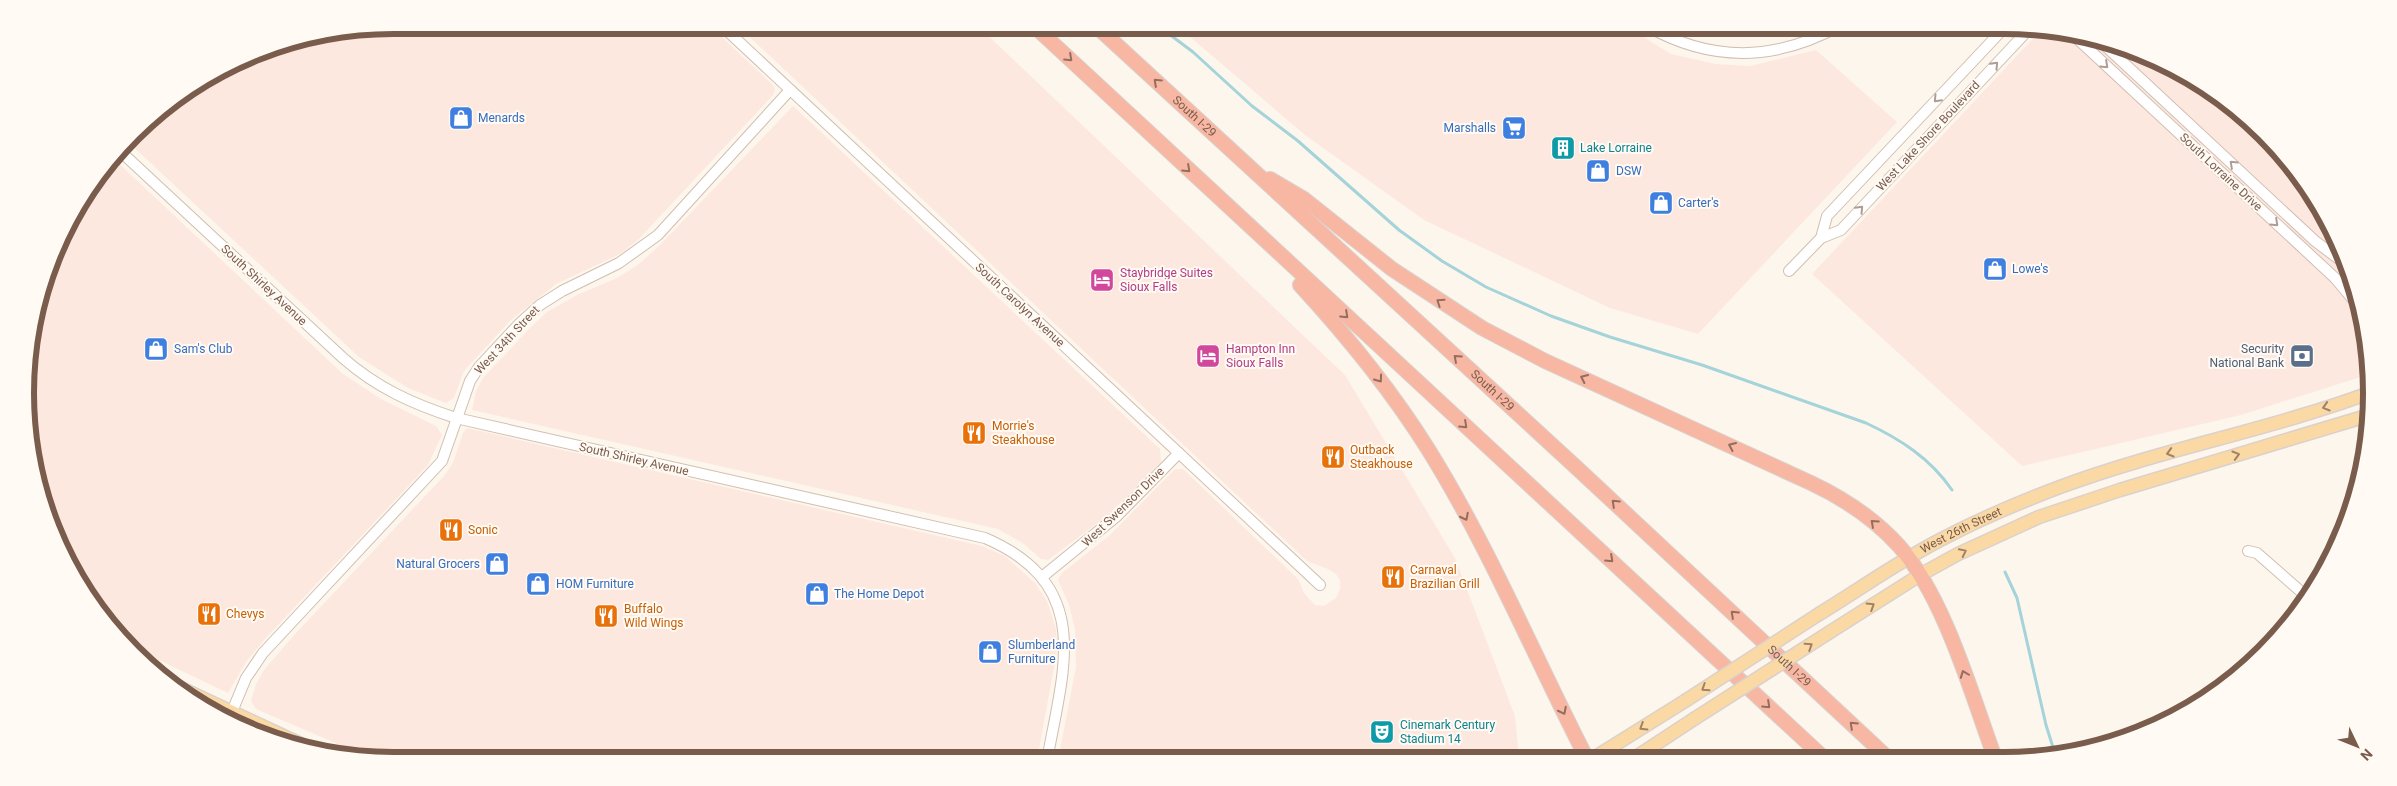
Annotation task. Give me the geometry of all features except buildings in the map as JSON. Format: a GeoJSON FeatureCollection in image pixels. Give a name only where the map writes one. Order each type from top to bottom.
{"type":"FeatureCollection","features":[{"type":"Feature","properties":{"kind":"highway"},"geometry":{"type":"LineString","coordinates":[[1043,34],[1818,752]]}},
{"type":"Feature","properties":{"kind":"highway","name":"South I-29"},"geometry":{"type":"LineString","coordinates":[[1105,34],[1578,469],[1882,752]]}},
{"type":"Feature","properties":{"kind":"highway"},"geometry":{"type":"LineString","coordinates":[[1244,163],[1304,199],[1392,269],[1482,328],[1545,361],[1830,492],[1870,519],[1908,558],[1920,575],[1941,615],[1993,752]]}},
{"type":"Feature","properties":{"kind":"highway"},"geometry":{"type":"LineString","coordinates":[[1245,223],[1354,346],[1427,448],[1482,549],[1584,752]]}},
{"type":"Feature","properties":{"kind":"main road","name":"West 26th Street"},"geometry":{"type":"LineString","coordinates":[[1603,752],[1908,558],[1972,524],[2062,486],[2363,395]]}},
{"type":"Feature","properties":{"kind":"main road","name":"West 26th Street"},"geometry":{"type":"LineString","coordinates":[[1644,752],[1920,575],[1990,539],[2065,507],[2362,417]]}},
{"type":"Feature","properties":{"kind":"street","name":"South Carolyn Avenue"},"geometry":{"type":"LineString","coordinates":[[731,34],[1320,585]]}},
{"type":"Feature","properties":{"kind":"street"},"geometry":{"type":"LineString","coordinates":[[1664,34],[1687,45],[1716,52],[1745,54],[1763,53],[1799,44],[1821,34]]}},
{"type":"Feature","properties":{"kind":"street","name":"West Lake Shore Boulevard"},"geometry":{"type":"LineString","coordinates":[[1822,238],[1828,216],[1999,34]]}},
{"type":"Feature","properties":{"kind":"street","name":"West Lake Shore Boulevard"},"geometry":{"type":"LineString","coordinates":[[1789,271],[1822,238],[1841,230],[2024,35]]}},
{"type":"Feature","properties":{"kind":"street","name":"South Lorraine Drive"},"geometry":{"type":"LineString","coordinates":[[2081,43],[2334,278],[2350,296]]}},
{"type":"Feature","properties":{"kind":"street","name":"South Lorraine Drive"},"geometry":{"type":"LineString","coordinates":[[2110,50],[2315,240],[2336,257]]}},
{"type":"Feature","properties":{"kind":"street","name":"West 34th Street"},"geometry":{"type":"LineString","coordinates":[[231,714],[246,678],[263,653],[442,461],[470,381],[479,368],[519,324],[540,305],[562,291],[619,263],[639,251],[658,235],[790,90]]}},
{"type":"Feature","properties":{"kind":"street","name":"South Shirley Avenue"},"geometry":{"type":"LineString","coordinates":[[124,155],[361,374],[400,398],[456,418],[985,538],[1003,546],[1029,565],[1042,578],[1059,609],[1065,640],[1062,684],[1049,752]]}},
{"type":"Feature","properties":{"kind":"street","name":"West Swenson Drive"},"geometry":{"type":"LineString","coordinates":[[1042,578],[1117,516],[1178,453]]}},
{"type":"Feature","properties":{"kind":"street"},"geometry":{"type":"LineString","coordinates":[[2248,551],[2257,553],[2303,593]]}},
{"type":"Feature","properties":{"kind":"shaded area"},"geometry":{"type":"Polygon","coordinates":[[[393,34],[719,34],[772,84],[775,89],[774,94],[638,240],[620,254],[556,284],[511,320],[464,371],[454,398],[446,403],[408,388],[359,357],[132,146],[156,123],[193,94],[256,61],[300,46],[346,37],[393,34]]]}},
{"type":"Feature","properties":{"kind":"shaded area"},"geometry":{"type":"Polygon","coordinates":[[[747,34],[986,34],[1345,375],[1455,558],[1515,716],[1518,748],[1517,752],[1060,752],[1076,667],[1075,629],[1069,605],[1058,580],[1062,573],[1110,535],[1175,469],[1183,469],[1298,579],[1304,593],[1315,605],[1324,606],[1336,598],[1340,589],[1340,580],[1336,574],[1328,569],[1307,561],[747,34]]]}},
{"type":"Feature","properties":{"kind":"shaded area"},"geometry":{"type":"Polygon","coordinates":[[[1187,34],[1639,34],[1671,54],[1716,64],[1750,66],[1816,50],[1897,122],[1698,334],[1610,308],[1424,220],[1305,135],[1187,34]]]}},
{"type":"Feature","properties":{"kind":"shaded area"},"geometry":{"type":"Polygon","coordinates":[[[2036,36],[2074,41],[2097,46],[2141,61],[2184,82],[2223,108],[2274,156],[2303,193],[2336,256],[2351,300],[2360,346],[2362,376],[2241,415],[2022,466],[1812,274],[2036,36]]]}},
{"type":"Feature","properties":{"kind":"shaded area"},"geometry":{"type":"Polygon","coordinates":[[[793,106],[1160,449],[1161,462],[1107,516],[1048,560],[1041,559],[1024,544],[998,529],[472,410],[476,391],[483,378],[530,328],[547,312],[577,295],[617,278],[639,264],[660,245],[793,106]]]}},
{"type":"Feature","properties":{"kind":"shaded area"},"geometry":{"type":"Polygon","coordinates":[[[118,162],[343,374],[381,399],[436,426],[442,435],[428,465],[264,640],[246,662],[228,693],[143,651],[123,630],[94,593],[82,573],[61,530],[53,508],[46,486],[37,440],[34,393],[35,370],[37,346],[46,300],[61,256],[71,234],[94,193],[118,162]]]}},
{"type":"Feature","properties":{"kind":"shaded area"},"geometry":{"type":"Polygon","coordinates":[[[467,428],[982,546],[1005,556],[1035,583],[1047,601],[1056,629],[1057,651],[1038,752],[370,751],[350,749],[256,709],[251,701],[256,684],[264,670],[296,633],[444,476],[453,463],[463,433],[467,428]]]}},
{"type":"Feature","properties":{"kind":"waterway"},"geometry":{"type":"LineString","coordinates":[[1169,34],[1193,52],[1252,106],[1298,141],[1399,230],[1442,261],[1486,287],[1551,316],[1610,337],[1702,365],[1866,423],[1914,450],[1934,468],[1952,490]]}},
{"type":"Feature","properties":{"kind":"waterway"},"geometry":{"type":"LineString","coordinates":[[2005,572],[2017,598],[2046,725],[2053,749]]}},
{"type":"Feature","properties":{"kind":"place","name":"Menards"},"geometry":{"type":"Point","coordinates":[461,118]}},
{"type":"Feature","properties":{"kind":"place","name":"Marshalls"},"geometry":{"type":"Point","coordinates":[1514,128]}},
{"type":"Feature","properties":{"kind":"place","name":"Lake Lorraine"},"geometry":{"type":"Point","coordinates":[1563,148]}},
{"type":"Feature","properties":{"kind":"place","name":"DSW"},"geometry":{"type":"Point","coordinates":[1598,171]}},
{"type":"Feature","properties":{"kind":"place","name":"Carter's"},"geometry":{"type":"Point","coordinates":[1661,203]}},
{"type":"Feature","properties":{"kind":"place","name":"Lowe's"},"geometry":{"type":"Point","coordinates":[1995,269]}},
{"type":"Feature","properties":{"kind":"place","name":"Staybridge Suites Sioux Falls"},"geometry":{"type":"Point","coordinates":[1102,280]}},
{"type":"Feature","properties":{"kind":"place","name":"Sam's Club"},"geometry":{"type":"Point","coordinates":[156,349]}},
{"type":"Feature","properties":{"kind":"place","name":"Hampton Inn Sioux Falls"},"geometry":{"type":"Point","coordinates":[1208,356]}},
{"type":"Feature","properties":{"kind":"place","name":"Security National Bank"},"geometry":{"type":"Point","coordinates":[2302,356]}},
{"type":"Feature","properties":{"kind":"place","name":"Morrie's Steakhouse"},"geometry":{"type":"Point","coordinates":[974,433]}},
{"type":"Feature","properties":{"kind":"place","name":"Outback Steakhouse"},"geometry":{"type":"Point","coordinates":[1333,457]}},
{"type":"Feature","properties":{"kind":"place","name":"Sonic"},"geometry":{"type":"Point","coordinates":[451,530]}},
{"type":"Feature","properties":{"kind":"place","name":"Natural Grocers"},"geometry":{"type":"Point","coordinates":[497,564]}},
{"type":"Feature","properties":{"kind":"place","name":"Carnaval Brazilian Grill"},"geometry":{"type":"Point","coordinates":[1393,577]}},
{"type":"Feature","properties":{"kind":"place","name":"HOM Furniture"},"geometry":{"type":"Point","coordinates":[538,584]}},
{"type":"Feature","properties":{"kind":"place","name":"The Home Depot"},"geometry":{"type":"Point","coordinates":[817,594]}},
{"type":"Feature","properties":{"kind":"place","name":"Chevys"},"geometry":{"type":"Point","coordinates":[209,614]}},
{"type":"Feature","properties":{"kind":"place","name":"Buffalo Wild Wings"},"geometry":{"type":"Point","coordinates":[606,616]}},
{"type":"Feature","properties":{"kind":"place","name":"Slumberland Furniture"},"geometry":{"type":"Point","coordinates":[990,652]}},
{"type":"Feature","properties":{"kind":"place","name":"Cinemark Century Stadium 14"},"geometry":{"type":"Point","coordinates":[1382,732]}}]}
